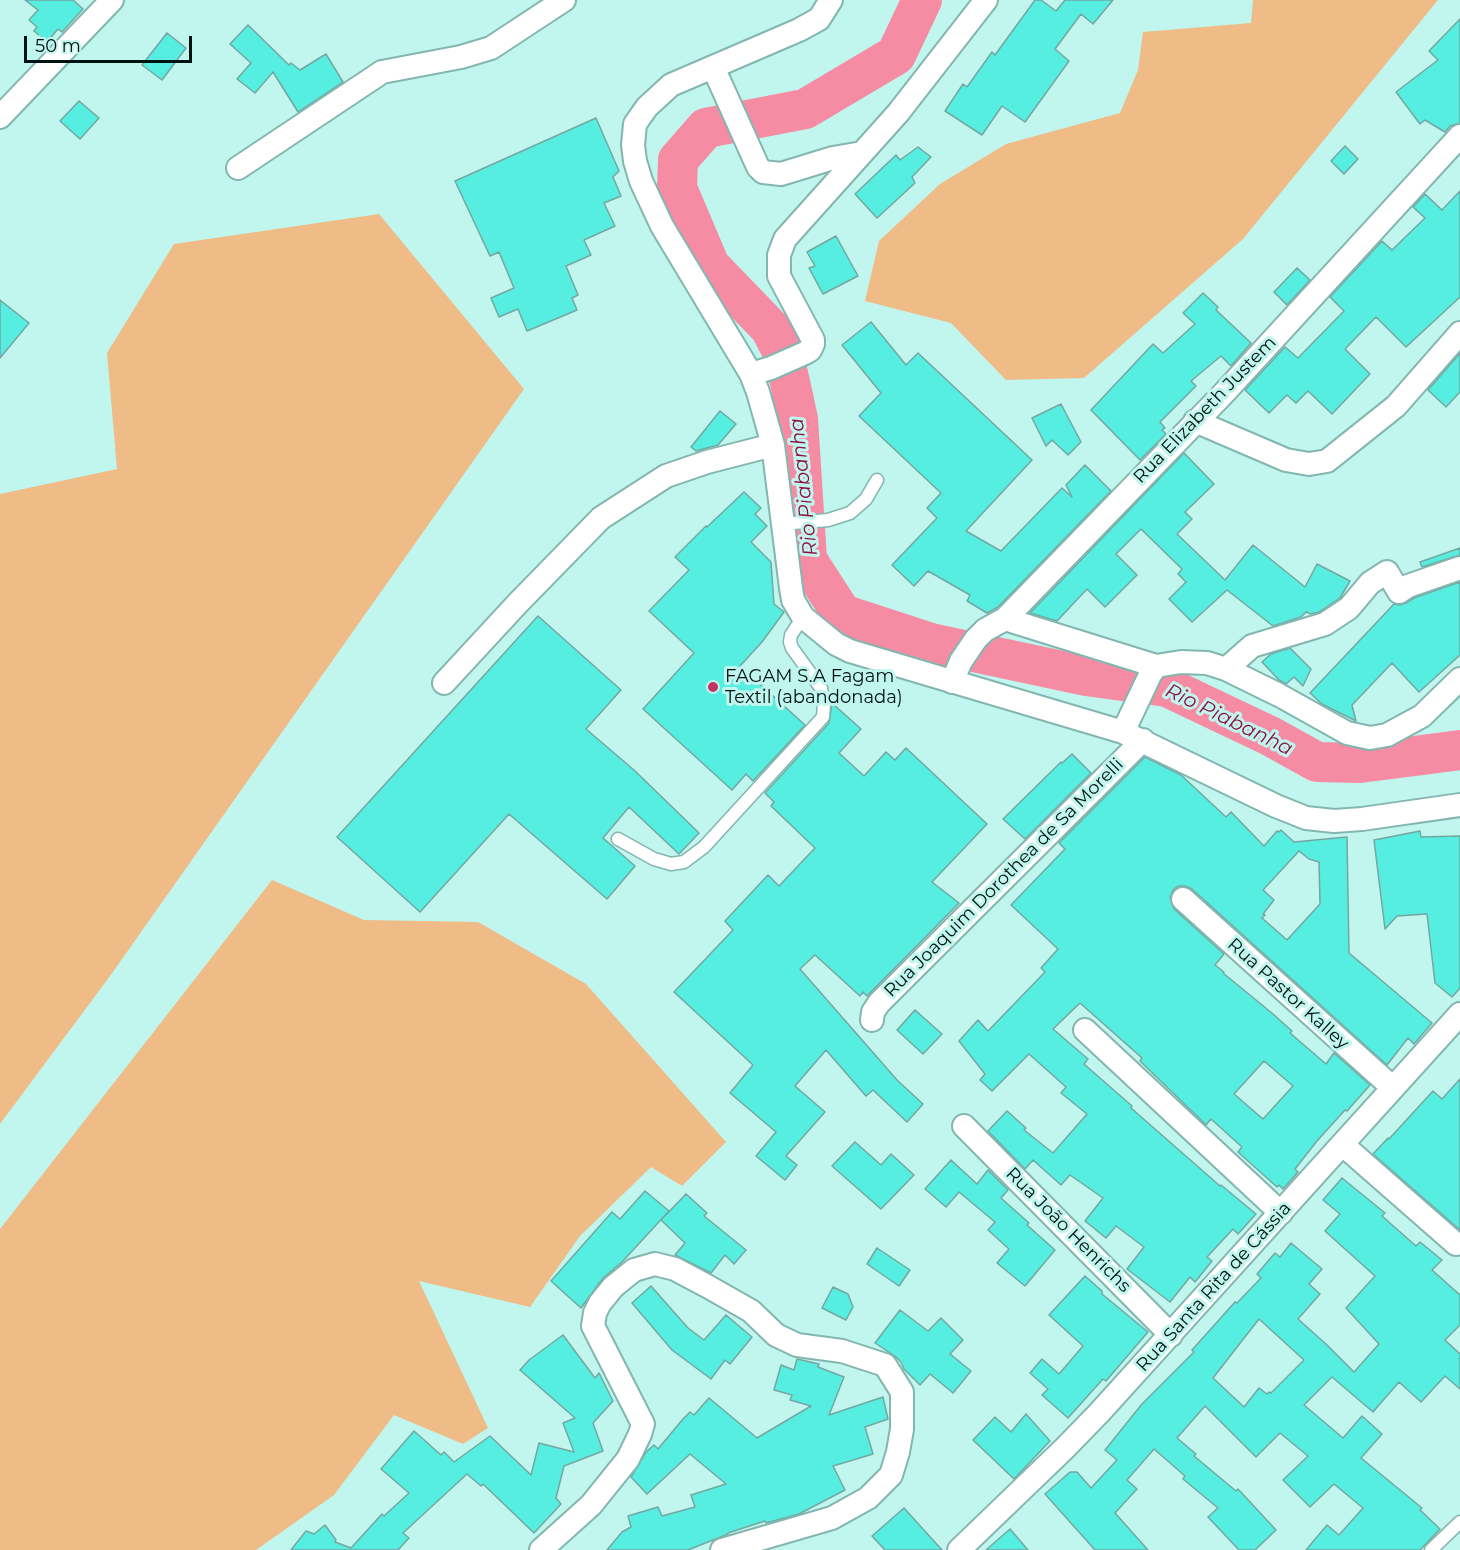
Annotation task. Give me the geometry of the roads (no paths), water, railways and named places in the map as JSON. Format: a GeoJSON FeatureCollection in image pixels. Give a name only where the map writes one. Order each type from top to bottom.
{"type":"FeatureCollection","features":[{"type":"Feature","properties":{"kind":"street"},"geometry":{"type":"LineString","coordinates":[[0,117],[112,0]]}},
{"type":"Feature","properties":{"kind":"street"},"geometry":{"type":"LineString","coordinates":[[238,168],[382,72],[460,57],[491,48],[564,0]]}},
{"type":"Feature","properties":{"kind":"street"},"geometry":{"type":"LineString","coordinates":[[831,0],[819,19],[799,30],[671,85],[647,106],[635,124],[633,145],[641,181],[662,226],[761,371],[758,392],[791,524],[792,594],[803,617],[836,644],[850,651],[956,671],[1132,730],[1276,806],[1306,818],[1335,821],[1362,819],[1460,805]]}},
{"type":"Feature","properties":{"kind":"street"},"geometry":{"type":"LineString","coordinates":[[761,371],[805,353],[812,347],[813,340],[779,276],[778,255],[785,239],[898,113],[986,0]]}},
{"type":"Feature","properties":{"kind":"street"},"geometry":{"type":"LineString","coordinates":[[713,67],[758,167],[763,172],[781,174],[833,158],[862,153]]}},
{"type":"Feature","properties":{"kind":"street","name":"Rua Elizabeth Justem"},"geometry":{"type":"LineString","coordinates":[[956,671],[976,639],[985,630],[1005,619],[1225,392],[1460,136]]}},
{"type":"Feature","properties":{"kind":"street"},"geometry":{"type":"LineString","coordinates":[[1195,421],[1286,460],[1309,464],[1327,461],[1396,406],[1460,333]]}},
{"type":"Feature","properties":{"kind":"street"},"geometry":{"type":"LineString","coordinates":[[444,683],[601,518],[666,476],[707,462],[773,445]]}},
{"type":"Feature","properties":{"kind":"street"},"geometry":{"type":"LineString","coordinates":[[1226,669],[1252,646],[1325,624],[1349,608],[1370,583],[1387,572],[1399,592],[1408,586],[1460,568]]}},
{"type":"Feature","properties":{"kind":"street"},"geometry":{"type":"LineString","coordinates":[[1005,619],[1153,671],[1181,662],[1207,663],[1226,669],[1347,733],[1370,738],[1387,735],[1422,716],[1460,679]]}},
{"type":"Feature","properties":{"kind":"street"},"geometry":{"type":"LineString","coordinates":[[1132,730],[1153,671]]}},
{"type":"Feature","properties":{"kind":"street","name":"Rua Joaquim Dorothea de Sa Morelli"},"geometry":{"type":"LineString","coordinates":[[872,1020],[873,1012],[879,1003],[1132,730]]}},
{"type":"Feature","properties":{"kind":"street","name":"Rua Pastor Kalley"},"geometry":{"type":"LineString","coordinates":[[1183,899],[1393,1088]]}},
{"type":"Feature","properties":{"kind":"street","name":"Rua Santa Rita de Cássia"},"geometry":{"type":"LineString","coordinates":[[959,1550],[1064,1449],[1171,1335],[1460,1014]]}},
{"type":"Feature","properties":{"kind":"street"},"geometry":{"type":"LineString","coordinates":[[1085,1030],[1281,1213]]}},
{"type":"Feature","properties":{"kind":"street","name":"Rua João Henrichs"},"geometry":{"type":"LineString","coordinates":[[964,1126],[1171,1335]]}},
{"type":"Feature","properties":{"kind":"street"},"geometry":{"type":"LineString","coordinates":[[1343,1144],[1456,1244]]}},
{"type":"Feature","properties":{"kind":"street"},"geometry":{"type":"LineString","coordinates":[[541,1550],[591,1505],[628,1459],[640,1434],[643,1424],[593,1326],[594,1313],[613,1287],[634,1270],[654,1264],[675,1269],[707,1286],[750,1311],[776,1335],[796,1345],[842,1351],[885,1365],[902,1392],[902,1429],[891,1474],[868,1498],[832,1518],[722,1550]]}},
{"type":"Feature","properties":{"kind":"lane"},"geometry":{"type":"LineString","coordinates":[[791,524],[820,521],[850,513],[866,499],[877,480]]}},
{"type":"Feature","properties":{"kind":"lane"},"geometry":{"type":"LineString","coordinates":[[618,839],[654,859],[671,864],[684,862],[704,847],[823,717],[824,704],[821,688],[790,642],[803,617]]}},
{"type":"Feature","properties":{"kind":"lane"},"geometry":{"type":"LineString","coordinates":[[1431,1550],[1460,1522]]}},
{"type":"Feature","properties":{"kind":"waterway","name":"Rio Piabanha"},"geometry":{"type":"LineString","coordinates":[[922,0],[896,55],[805,109],[706,128],[678,160],[677,188],[710,266],[770,328],[784,355],[798,419],[807,560],[842,614],[931,643],[1086,676],[1167,687],[1270,736],[1317,762],[1360,763],[1460,750]]}},
{"type":"Feature","properties":{"kind":"place","name":"FAGAM S.A Fagam Textil (abandonada)"},"geometry":{"type":"Point","coordinates":[713,687]}}]}
